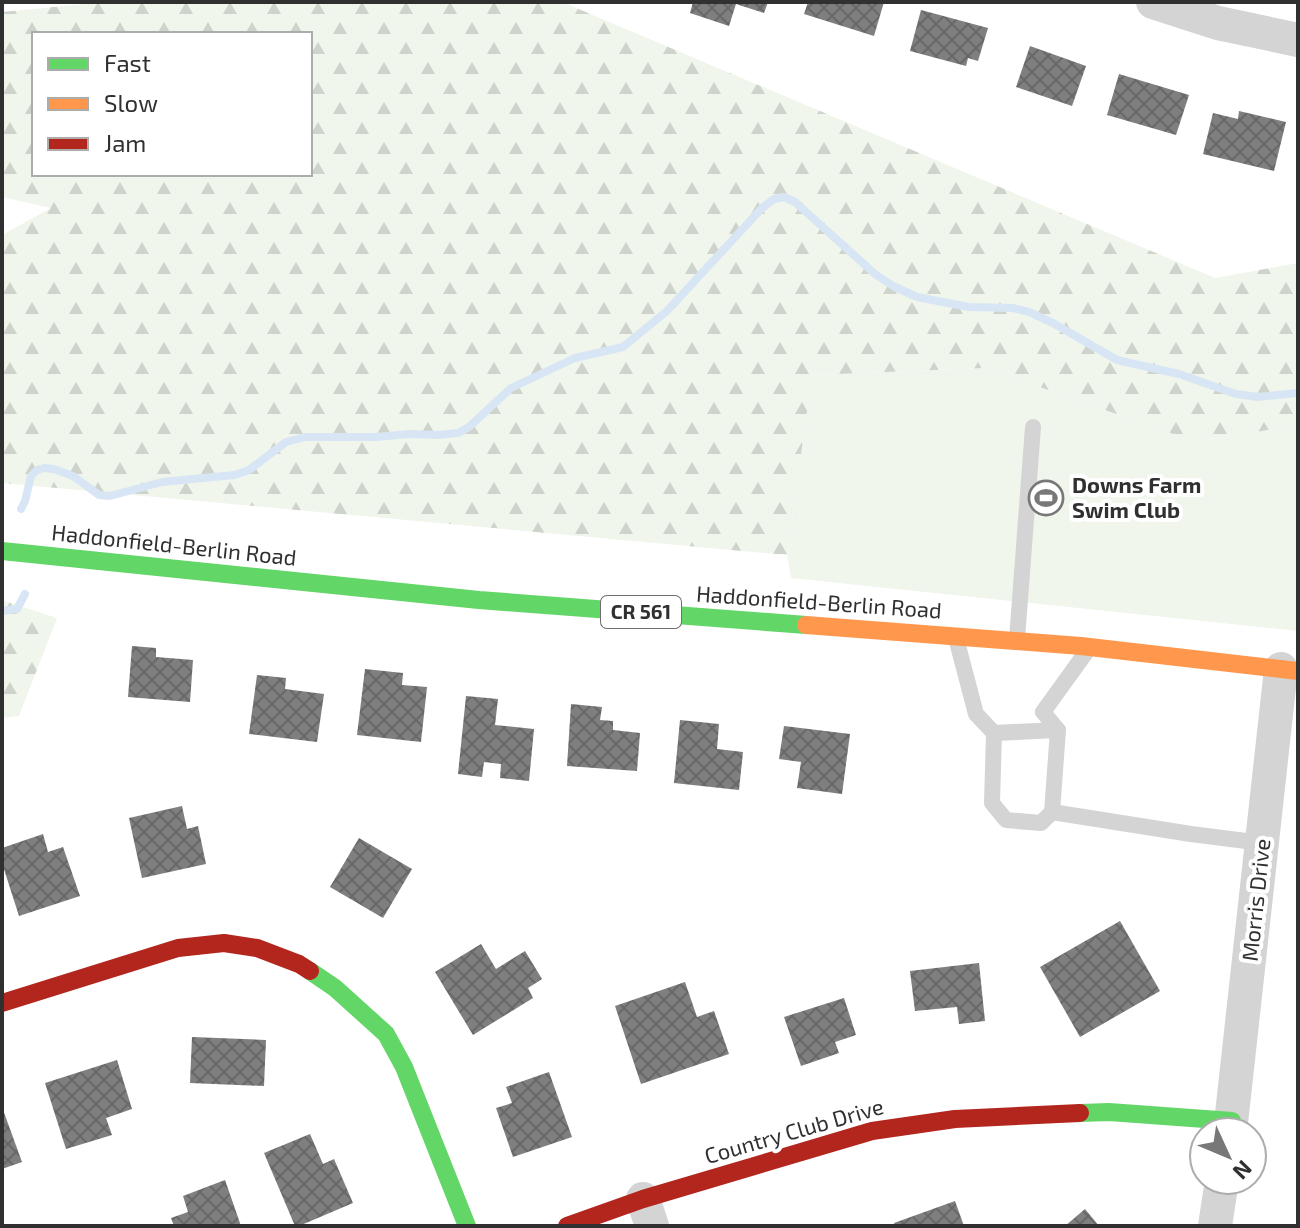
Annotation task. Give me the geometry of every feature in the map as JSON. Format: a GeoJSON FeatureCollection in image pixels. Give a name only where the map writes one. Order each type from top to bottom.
{"type":"FeatureCollection","features":[{"type":"Feature","properties":{"kind":"street"},"geometry":{"type":"LineString","coordinates":[[1153,2],[1218,23],[1298,40]]}},
{"type":"Feature","properties":{"kind":"street","name":"Haddonfield-Berlin Road"},"geometry":{"type":"LineString","coordinates":[[2,551],[479,600],[1090,647],[1290,670]]}},
{"type":"Feature","properties":{"kind":"street","name":"Morris Drive"},"geometry":{"type":"LineString","coordinates":[[1232,1116],[1262,843],[1290,670]]}},
{"type":"Feature","properties":{"kind":"street"},"geometry":{"type":"LineString","coordinates":[[2,1003],[178,948],[224,943],[257,948],[299,964],[335,988],[386,1034],[404,1067],[467,1226]]}},
{"type":"Feature","properties":{"kind":"street","name":"Country Club Drive"},"geometry":{"type":"LineString","coordinates":[[567,1226],[648,1213],[872,1131],[955,1119],[1109,1112],[1188,1121]]}},
{"type":"Feature","properties":{"kind":"street"},"geometry":{"type":"LineString","coordinates":[[1215,1226],[1220,1196]]}},
{"type":"Feature","properties":{"kind":"lane"},"geometry":{"type":"LineString","coordinates":[[1017,641],[1033,427]]}},
{"type":"Feature","properties":{"kind":"lane"},"geometry":{"type":"LineString","coordinates":[[956,636],[976,714],[994,733],[992,803],[1006,820],[1041,823],[1052,812],[1058,730],[1043,712],[1090,647]]}},
{"type":"Feature","properties":{"kind":"lane"},"geometry":{"type":"LineString","coordinates":[[994,733],[1058,730]]}},
{"type":"Feature","properties":{"kind":"lane"},"geometry":{"type":"LineString","coordinates":[[1052,812],[1262,843]]}},
{"type":"Feature","properties":{"kind":"green space"},"geometry":{"type":"Polygon","coordinates":[[[105,2],[562,2],[1215,278],[1298,263],[1298,425],[1196,442],[985,368],[812,375],[787,555],[2,483],[2,235],[51,208],[2,197],[2,12],[105,2]]]}},
{"type":"Feature","properties":{"kind":"green space","name":"Downs Farm Swim Club"},"geometry":{"type":"Polygon","coordinates":[[[985,368],[1196,442],[1298,425],[1298,631],[791,578],[787,555],[812,375],[985,368]]]}},
{"type":"Feature","properties":{"kind":"green space"},"geometry":{"type":"Polygon","coordinates":[[[2,600],[57,618],[19,716],[2,718],[2,600]]]}},
{"type":"Feature","properties":{"kind":"building"},"geometry":{"type":"Polygon","coordinates":[[[693,2],[768,2],[764,13],[736,4],[729,26],[690,13],[693,2]]]}},
{"type":"Feature","properties":{"kind":"building"},"geometry":{"type":"Polygon","coordinates":[[[808,2],[884,2],[874,36],[804,14],[808,2]]]}},
{"type":"Feature","properties":{"kind":"building"},"geometry":{"type":"Polygon","coordinates":[[[921,10],[988,28],[978,61],[968,58],[966,66],[910,51],[921,10]]]}},
{"type":"Feature","properties":{"kind":"building"},"geometry":{"type":"Polygon","coordinates":[[[1030,46],[1086,66],[1072,106],[1016,87],[1030,46]]]}},
{"type":"Feature","properties":{"kind":"building"},"geometry":{"type":"Polygon","coordinates":[[[1119,74],[1189,95],[1176,135],[1107,115],[1119,74]]]}},
{"type":"Feature","properties":{"kind":"building"},"geometry":{"type":"Polygon","coordinates":[[[1239,111],[1286,122],[1274,171],[1203,154],[1213,113],[1238,119],[1239,111]]]}},
{"type":"Feature","properties":{"kind":"building"},"geometry":{"type":"Polygon","coordinates":[[[132,646],[156,648],[156,657],[193,660],[190,702],[128,697],[132,646]]]}},
{"type":"Feature","properties":{"kind":"building"},"geometry":{"type":"Polygon","coordinates":[[[365,669],[403,673],[402,685],[427,687],[421,742],[357,735],[365,669]]]}},
{"type":"Feature","properties":{"kind":"building"},"geometry":{"type":"Polygon","coordinates":[[[257,675],[286,678],[285,689],[324,694],[317,742],[249,734],[257,675]]]}},
{"type":"Feature","properties":{"kind":"building"},"geometry":{"type":"Polygon","coordinates":[[[466,696],[498,699],[495,725],[534,729],[529,781],[500,778],[501,764],[484,762],[482,777],[458,774],[466,696]]]}},
{"type":"Feature","properties":{"kind":"building"},"geometry":{"type":"Polygon","coordinates":[[[571,704],[602,707],[600,720],[613,721],[613,730],[640,733],[637,771],[567,766],[571,704]]]}},
{"type":"Feature","properties":{"kind":"building"},"geometry":{"type":"Polygon","coordinates":[[[680,720],[719,724],[717,749],[743,752],[739,790],[674,783],[680,720]]]}},
{"type":"Feature","properties":{"kind":"building"},"geometry":{"type":"Polygon","coordinates":[[[784,726],[850,734],[842,794],[797,788],[801,762],[779,759],[784,726]]]}},
{"type":"Feature","properties":{"kind":"building"},"geometry":{"type":"Polygon","coordinates":[[[182,806],[187,829],[198,826],[206,864],[142,878],[129,818],[182,806]]]}},
{"type":"Feature","properties":{"kind":"building"},"geometry":{"type":"Polygon","coordinates":[[[43,834],[48,852],[63,847],[80,896],[19,916],[2,863],[2,848],[43,834]]]}},
{"type":"Feature","properties":{"kind":"building"},"geometry":{"type":"Polygon","coordinates":[[[359,838],[412,869],[383,918],[330,887],[359,838]]]}},
{"type":"Feature","properties":{"kind":"building"},"geometry":{"type":"Polygon","coordinates":[[[1120,921],[1160,991],[1080,1037],[1040,967],[1120,921]]]}},
{"type":"Feature","properties":{"kind":"building"},"geometry":{"type":"Polygon","coordinates":[[[481,944],[496,969],[525,951],[542,979],[528,988],[533,998],[473,1035],[435,972],[481,944]]]}},
{"type":"Feature","properties":{"kind":"building"},"geometry":{"type":"Polygon","coordinates":[[[979,963],[985,1021],[959,1024],[957,1007],[915,1011],[910,971],[979,963]]]}},
{"type":"Feature","properties":{"kind":"building"},"geometry":{"type":"Polygon","coordinates":[[[685,982],[697,1017],[714,1011],[729,1054],[641,1084],[615,1006],[685,982]]]}},
{"type":"Feature","properties":{"kind":"building"},"geometry":{"type":"Polygon","coordinates":[[[844,998],[856,1035],[835,1042],[839,1053],[801,1066],[784,1017],[844,998]]]}},
{"type":"Feature","properties":{"kind":"building"},"geometry":{"type":"Polygon","coordinates":[[[192,1037],[266,1040],[264,1086],[190,1083],[192,1037]]]}},
{"type":"Feature","properties":{"kind":"building"},"geometry":{"type":"Polygon","coordinates":[[[117,1060],[132,1109],[106,1118],[112,1135],[66,1149],[45,1083],[117,1060]]]}},
{"type":"Feature","properties":{"kind":"building"},"geometry":{"type":"Polygon","coordinates":[[[549,1072],[572,1137],[513,1157],[496,1108],[512,1103],[506,1087],[549,1072]]]}},
{"type":"Feature","properties":{"kind":"building"},"geometry":{"type":"Polygon","coordinates":[[[2,1107],[22,1162],[2,1169],[2,1107]]]}},
{"type":"Feature","properties":{"kind":"building"},"geometry":{"type":"Polygon","coordinates":[[[310,1134],[323,1164],[334,1159],[353,1203],[295,1226],[264,1153],[310,1134]]]}},
{"type":"Feature","properties":{"kind":"building"},"geometry":{"type":"Polygon","coordinates":[[[225,1180],[241,1226],[174,1226],[171,1218],[188,1212],[183,1196],[225,1180]]]}},
{"type":"Feature","properties":{"kind":"building"},"geometry":{"type":"Polygon","coordinates":[[[955,1201],[964,1226],[895,1226],[894,1223],[955,1201]]]}},
{"type":"Feature","properties":{"kind":"building"},"geometry":{"type":"Polygon","coordinates":[[[1085,1209],[1099,1226],[1065,1226],[1085,1209]]]}},
{"type":"Feature","properties":{"kind":"waterway"},"geometry":{"type":"LineString","coordinates":[[21,509],[31,476],[44,468],[73,476],[99,495],[110,496],[162,482],[235,475],[249,470],[286,442],[305,437],[458,433],[469,427],[511,388],[575,358],[623,347],[667,311],[762,208],[774,199],[784,197],[795,202],[875,274],[917,297],[969,307],[1013,308],[1029,312],[1117,360],[1179,374],[1236,394],[1258,397],[1298,393]]}},
{"type":"Feature","properties":{"kind":"waterway"},"geometry":{"type":"LineString","coordinates":[[2,611],[17,609],[25,594]]}},
{"type":"Feature","properties":{"kind":"traffic: fast"},"geometry":{"type":"LineString","coordinates":[[2,551],[479,600],[806,625]]}},
{"type":"Feature","properties":{"kind":"traffic: fast"},"geometry":{"type":"LineString","coordinates":[[310,971],[335,988],[386,1034],[404,1067],[467,1226]]}},
{"type":"Feature","properties":{"kind":"traffic: fast"},"geometry":{"type":"LineString","coordinates":[[1080,1113],[1188,1118]]}},
{"type":"Feature","properties":{"kind":"traffic: slow"},"geometry":{"type":"LineString","coordinates":[[806,625],[1081,646],[1298,671]]}},
{"type":"Feature","properties":{"kind":"traffic: jam"},"geometry":{"type":"LineString","coordinates":[[2,1003],[178,948],[224,943],[257,948],[310,971]]}},
{"type":"Feature","properties":{"kind":"traffic: jam"},"geometry":{"type":"LineString","coordinates":[[567,1226],[643,1199],[872,1131],[955,1119],[1080,1113]]}},
{"type":"Feature","properties":{"kind":"place","name":"Downs Farm Swim Club"},"geometry":{"type":"Point","coordinates":[1046,498]}}]}
